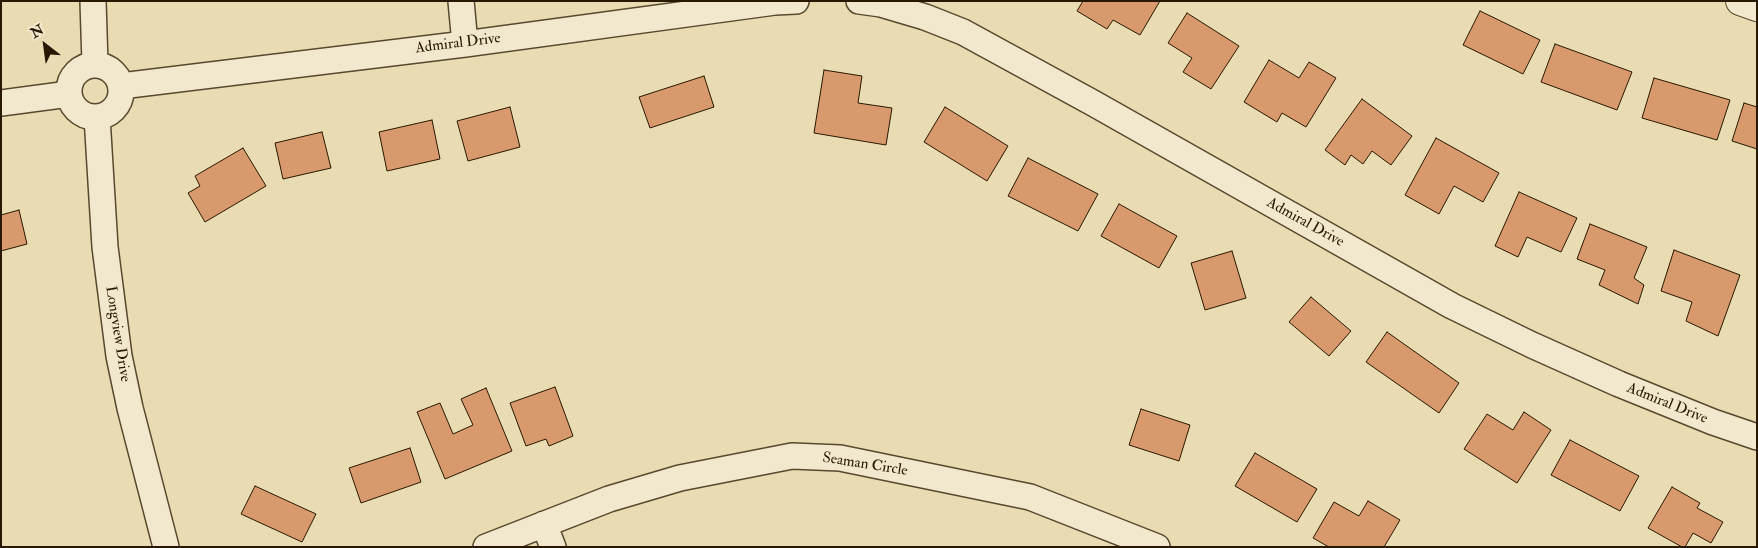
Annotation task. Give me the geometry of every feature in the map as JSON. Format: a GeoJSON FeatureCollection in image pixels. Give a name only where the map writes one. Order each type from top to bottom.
{"type":"FeatureCollection","features":[{"type":"Feature","properties":{"kind":"street"},"geometry":{"type":"LineString","coordinates":[[93,1],[95,64]]}},
{"type":"Feature","properties":{"kind":"street"},"geometry":{"type":"LineString","coordinates":[[461,1],[465,44]]}},
{"type":"Feature","properties":{"kind":"street","name":"Admiral Drive"},"geometry":{"type":"LineString","coordinates":[[121,86],[465,44],[775,2],[796,1]]}},
{"type":"Feature","properties":{"kind":"street","name":"Admiral Drive"},"geometry":{"type":"LineString","coordinates":[[859,1],[881,4],[925,17],[963,32],[1102,108],[1452,306],[1532,345],[1645,395],[1757,437]]}},
{"type":"Feature","properties":{"kind":"street"},"geometry":{"type":"LineString","coordinates":[[1740,1],[1757,7]]}},
{"type":"Feature","properties":{"kind":"street"},"geometry":{"type":"LineString","coordinates":[[95,64],[104,66],[112,71],[118,78],[121,86],[121,95],[118,103],[106,115],[97,117],[89,116],[75,108],[69,94],[69,85],[73,76],[86,66],[95,64]]}},
{"type":"Feature","properties":{"kind":"street"},"geometry":{"type":"LineString","coordinates":[[1,103],[69,94]]}},
{"type":"Feature","properties":{"kind":"street","name":"Longview Drive"},"geometry":{"type":"LineString","coordinates":[[97,117],[105,247],[119,356],[132,417],[166,547]]}},
{"type":"Feature","properties":{"kind":"street","name":"Seaman Circle"},"geometry":{"type":"LineString","coordinates":[[486,547],[609,499],[680,478],[792,456],[840,458],[1030,497],[1157,547]]}},
{"type":"Feature","properties":{"kind":"street"},"geometry":{"type":"LineString","coordinates":[[544,524],[553,547]]}},
{"type":"Feature","properties":{"kind":"building"},"geometry":{"type":"Polygon","coordinates":[[[1083,1],[1160,1],[1140,35],[1113,20],[1107,29],[1077,11],[1083,1]]]}},
{"type":"Feature","properties":{"kind":"building"},"geometry":{"type":"Polygon","coordinates":[[[1480,11],[1540,40],[1523,74],[1463,45],[1480,11]]]}},
{"type":"Feature","properties":{"kind":"building"},"geometry":{"type":"Polygon","coordinates":[[[1187,13],[1239,46],[1211,89],[1183,72],[1192,58],[1168,43],[1187,13]]]}},
{"type":"Feature","properties":{"kind":"building"},"geometry":{"type":"Polygon","coordinates":[[[1555,44],[1632,72],[1617,110],[1541,82],[1555,44]]]}},
{"type":"Feature","properties":{"kind":"building"},"geometry":{"type":"Polygon","coordinates":[[[1269,60],[1299,78],[1309,62],[1336,78],[1306,127],[1282,113],[1277,122],[1244,102],[1269,60]]]}},
{"type":"Feature","properties":{"kind":"building"},"geometry":{"type":"Polygon","coordinates":[[[824,70],[862,76],[858,103],[892,108],[886,145],[814,133],[824,70]]]}},
{"type":"Feature","properties":{"kind":"building"},"geometry":{"type":"Polygon","coordinates":[[[704,76],[714,107],[650,128],[639,97],[704,76]]]}},
{"type":"Feature","properties":{"kind":"building"},"geometry":{"type":"Polygon","coordinates":[[[1654,78],[1730,100],[1717,140],[1642,118],[1654,78]]]}},
{"type":"Feature","properties":{"kind":"building"},"geometry":{"type":"Polygon","coordinates":[[[1362,99],[1412,136],[1391,165],[1372,151],[1363,164],[1351,155],[1345,165],[1325,150],[1362,99]]]}},
{"type":"Feature","properties":{"kind":"building"},"geometry":{"type":"Polygon","coordinates":[[[1744,103],[1757,107],[1757,149],[1732,141],[1744,103]]]}},
{"type":"Feature","properties":{"kind":"building"},"geometry":{"type":"Polygon","coordinates":[[[510,107],[520,147],[468,161],[457,121],[510,107]]]}},
{"type":"Feature","properties":{"kind":"building"},"geometry":{"type":"Polygon","coordinates":[[[945,107],[1008,146],[987,181],[924,142],[945,107]]]}},
{"type":"Feature","properties":{"kind":"building"},"geometry":{"type":"Polygon","coordinates":[[[432,120],[440,159],[387,171],[379,132],[432,120]]]}},
{"type":"Feature","properties":{"kind":"building"},"geometry":{"type":"Polygon","coordinates":[[[322,132],[331,168],[283,179],[275,143],[322,132]]]}},
{"type":"Feature","properties":{"kind":"building"},"geometry":{"type":"Polygon","coordinates":[[[1436,138],[1499,173],[1483,202],[1454,186],[1439,214],[1405,195],[1436,138]]]}},
{"type":"Feature","properties":{"kind":"building"},"geometry":{"type":"Polygon","coordinates":[[[243,148],[266,186],[205,222],[188,193],[200,186],[195,176],[243,148]]]}},
{"type":"Feature","properties":{"kind":"building"},"geometry":{"type":"Polygon","coordinates":[[[1028,158],[1098,194],[1078,231],[1008,196],[1028,158]]]}},
{"type":"Feature","properties":{"kind":"building"},"geometry":{"type":"Polygon","coordinates":[[[1519,192],[1577,218],[1561,252],[1527,237],[1518,257],[1495,246],[1519,192]]]}},
{"type":"Feature","properties":{"kind":"building"},"geometry":{"type":"Polygon","coordinates":[[[1119,204],[1177,236],[1159,268],[1101,236],[1119,204]]]}},
{"type":"Feature","properties":{"kind":"building"},"geometry":{"type":"Polygon","coordinates":[[[19,210],[27,244],[1,251],[1,215],[19,210]]]}},
{"type":"Feature","properties":{"kind":"building"},"geometry":{"type":"Polygon","coordinates":[[[1590,224],[1647,247],[1634,278],[1644,285],[1638,304],[1599,285],[1605,270],[1577,259],[1590,224]]]}},
{"type":"Feature","properties":{"kind":"building"},"geometry":{"type":"Polygon","coordinates":[[[1674,250],[1740,275],[1718,336],[1686,321],[1692,302],[1661,291],[1674,250]]]}},
{"type":"Feature","properties":{"kind":"building"},"geometry":{"type":"Polygon","coordinates":[[[1232,251],[1246,298],[1205,310],[1191,263],[1232,251]]]}},
{"type":"Feature","properties":{"kind":"building"},"geometry":{"type":"Polygon","coordinates":[[[1311,297],[1351,331],[1329,356],[1289,322],[1311,297]]]}},
{"type":"Feature","properties":{"kind":"building"},"geometry":{"type":"Polygon","coordinates":[[[1387,332],[1459,383],[1439,413],[1366,362],[1387,332]]]}},
{"type":"Feature","properties":{"kind":"building"},"geometry":{"type":"Polygon","coordinates":[[[555,387],[573,436],[549,446],[546,439],[526,446],[510,403],[555,387]]]}},
{"type":"Feature","properties":{"kind":"building"},"geometry":{"type":"Polygon","coordinates":[[[486,388],[512,451],[445,479],[417,412],[440,403],[453,434],[473,425],[461,399],[486,388]]]}},
{"type":"Feature","properties":{"kind":"building"},"geometry":{"type":"Polygon","coordinates":[[[1141,409],[1190,425],[1179,461],[1129,445],[1141,409]]]}},
{"type":"Feature","properties":{"kind":"building"},"geometry":{"type":"Polygon","coordinates":[[[1524,412],[1551,430],[1517,483],[1464,449],[1487,414],[1513,430],[1524,412]]]}},
{"type":"Feature","properties":{"kind":"building"},"geometry":{"type":"Polygon","coordinates":[[[1570,440],[1639,476],[1620,511],[1551,475],[1570,440]]]}},
{"type":"Feature","properties":{"kind":"building"},"geometry":{"type":"Polygon","coordinates":[[[410,448],[421,482],[361,503],[349,468],[410,448]]]}},
{"type":"Feature","properties":{"kind":"building"},"geometry":{"type":"Polygon","coordinates":[[[1255,453],[1317,489],[1297,522],[1235,486],[1255,453]]]}},
{"type":"Feature","properties":{"kind":"building"},"geometry":{"type":"Polygon","coordinates":[[[255,486],[316,514],[302,542],[241,514],[255,486]]]}},
{"type":"Feature","properties":{"kind":"building"},"geometry":{"type":"Polygon","coordinates":[[[1672,487],[1700,503],[1697,508],[1723,522],[1711,543],[1693,533],[1685,547],[1682,547],[1648,528],[1672,487]]]}},
{"type":"Feature","properties":{"kind":"building"},"geometry":{"type":"Polygon","coordinates":[[[1368,501],[1400,520],[1384,547],[1329,547],[1313,538],[1334,502],[1359,516],[1368,501]]]}}]}
